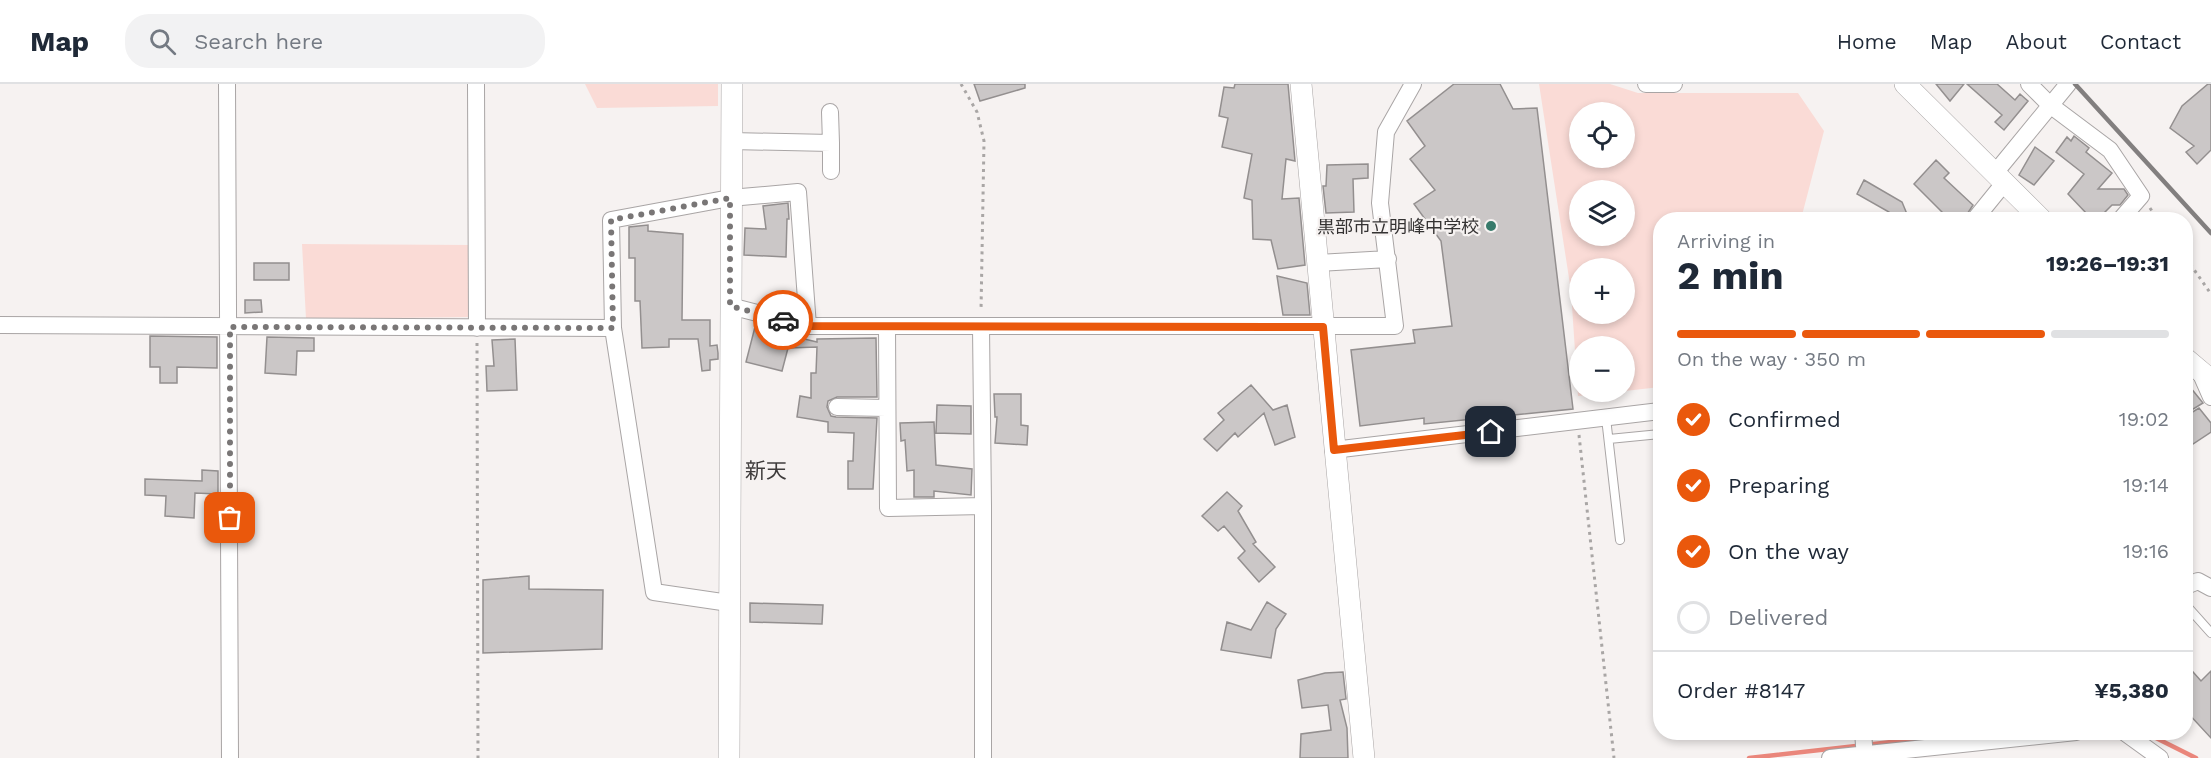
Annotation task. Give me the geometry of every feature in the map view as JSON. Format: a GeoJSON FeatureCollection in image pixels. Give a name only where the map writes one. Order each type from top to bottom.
{"type":"FeatureCollection","features":[{"type":"Feature","properties":{"kind":"street"},"geometry":{"type":"LineString","coordinates":[[227,84],[230,327],[230,758]]}},
{"type":"Feature","properties":{"kind":"street"},"geometry":{"type":"LineString","coordinates":[[476,84],[477,328]]}},
{"type":"Feature","properties":{"kind":"street"},"geometry":{"type":"LineString","coordinates":[[729,758],[732,84]]}},
{"type":"Feature","properties":{"kind":"street"},"geometry":{"type":"LineString","coordinates":[[1301,84],[1364,758]]}},
{"type":"Feature","properties":{"kind":"street"},"geometry":{"type":"LineString","coordinates":[[730,306],[808,326],[1395,326],[1380,203],[1386,132],[1413,84]]}},
{"type":"Feature","properties":{"kind":"street"},"geometry":{"type":"LineString","coordinates":[[1646,84],[1674,84]]}},
{"type":"Feature","properties":{"kind":"street"},"geometry":{"type":"LineString","coordinates":[[1905,84],[2034,212]]}},
{"type":"Feature","properties":{"kind":"street"},"geometry":{"type":"LineString","coordinates":[[2029,84],[2050,105],[2110,150],[2141,196],[2127,212]]}},
{"type":"Feature","properties":{"kind":"street"},"geometry":{"type":"LineString","coordinates":[[1979,212],[2000,177],[2050,105],[2068,84]]}},
{"type":"Feature","properties":{"kind":"street"},"geometry":{"type":"LineString","coordinates":[[830,112],[831,171]]}},
{"type":"Feature","properties":{"kind":"street"},"geometry":{"type":"LineString","coordinates":[[731,141],[831,143]]}},
{"type":"Feature","properties":{"kind":"street"},"geometry":{"type":"LineString","coordinates":[[729,603],[654,591],[613,328],[611,220],[730,198],[798,192],[808,326]]}},
{"type":"Feature","properties":{"kind":"street"},"geometry":{"type":"LineString","coordinates":[[1318,263],[1388,259]]}},
{"type":"Feature","properties":{"kind":"street"},"geometry":{"type":"LineString","coordinates":[[0,325],[613,328]]}},
{"type":"Feature","properties":{"kind":"street"},"geometry":{"type":"LineString","coordinates":[[887,326],[888,508],[983,506]]}},
{"type":"Feature","properties":{"kind":"street"},"geometry":{"type":"LineString","coordinates":[[981,327],[983,758]]}},
{"type":"Feature","properties":{"kind":"street"},"geometry":{"type":"LineString","coordinates":[[2199,371],[2211,397]]}},
{"type":"Feature","properties":{"kind":"street"},"geometry":{"type":"LineString","coordinates":[[837,407],[886,408]]}},
{"type":"Feature","properties":{"kind":"street"},"geometry":{"type":"LineString","coordinates":[[1334,450],[1653,412]]}},
{"type":"Feature","properties":{"kind":"street"},"geometry":{"type":"LineString","coordinates":[[2193,582],[2198,580],[2211,588]]}},
{"type":"Feature","properties":{"kind":"street"},"geometry":{"type":"LineString","coordinates":[[1864,740],[1865,756]]}},
{"type":"Feature","properties":{"kind":"street"},"geometry":{"type":"LineString","coordinates":[[1830,758],[2006,740]]}},
{"type":"Feature","properties":{"kind":"street"},"geometry":{"type":"LineString","coordinates":[[2135,740],[2160,758]]}},
{"type":"Feature","properties":{"kind":"lane"},"geometry":{"type":"LineString","coordinates":[[1606,418],[1620,540]]}},
{"type":"Feature","properties":{"kind":"lane"},"geometry":{"type":"LineString","coordinates":[[1609,440],[1653,435]]}},
{"type":"Feature","properties":{"kind":"lane"},"geometry":{"type":"LineString","coordinates":[[2193,612],[2211,633]]}},
{"type":"Feature","properties":{"kind":"path"},"geometry":{"type":"LineString","coordinates":[[961,84],[977,112],[984,141],[981,327]]}},
{"type":"Feature","properties":{"kind":"path"},"geometry":{"type":"LineString","coordinates":[[2193,268],[2211,294]]}},
{"type":"Feature","properties":{"kind":"path"},"geometry":{"type":"LineString","coordinates":[[477,328],[478,758]]}},
{"type":"Feature","properties":{"kind":"path"},"geometry":{"type":"LineString","coordinates":[[1578,422],[1614,758]]}},
{"type":"Feature","properties":{"kind":"shaded area"},"geometry":{"type":"Polygon","coordinates":[[[585,84],[718,84],[718,106],[597,108],[585,84]]]}},
{"type":"Feature","properties":{"kind":"shaded area"},"geometry":{"type":"Polygon","coordinates":[[[1539,84],[1610,84],[1638,93],[1798,93],[1824,131],[1803,212],[1653,212],[1653,388],[1635,390],[1635,336],[1574,336],[1573,324],[1635,324],[1635,258],[1569,258],[1569,278],[1539,84]]]}},
{"type":"Feature","properties":{"kind":"shaded area"},"geometry":{"type":"Polygon","coordinates":[[[302,244],[471,245],[470,317],[306,319],[302,244]]]}},
{"type":"Feature","properties":{"kind":"building"},"geometry":{"type":"Polygon","coordinates":[[[974,84],[1025,84],[1025,88],[980,101],[974,84]]]}},
{"type":"Feature","properties":{"kind":"building"},"geometry":{"type":"Polygon","coordinates":[[[1235,84],[1288,84],[1295,161],[1286,159],[1282,199],[1299,198],[1305,265],[1278,269],[1271,240],[1253,239],[1252,200],[1244,198],[1252,154],[1222,147],[1228,118],[1219,116],[1224,87],[1234,88],[1235,84]]]}},
{"type":"Feature","properties":{"kind":"building"},"geometry":{"type":"Polygon","coordinates":[[[1454,84],[1500,84],[1513,109],[1537,108],[1569,376],[1569,402],[1572,402],[1573,409],[1424,424],[1424,418],[1360,426],[1351,350],[1415,343],[1413,330],[1452,326],[1441,241],[1414,204],[1435,190],[1410,159],[1425,146],[1407,121],[1454,84]]]}},
{"type":"Feature","properties":{"kind":"building"},"geometry":{"type":"Polygon","coordinates":[[[1936,84],[1964,84],[1950,101],[1936,84]]]}},
{"type":"Feature","properties":{"kind":"building"},"geometry":{"type":"Polygon","coordinates":[[[1967,84],[1997,84],[2015,100],[2020,94],[2028,101],[2004,130],[1995,122],[2002,115],[1967,84]]]}},
{"type":"Feature","properties":{"kind":"building"},"geometry":{"type":"Polygon","coordinates":[[[2208,84],[2211,84],[2211,150],[2197,164],[2186,152],[2194,146],[2170,128],[2182,106],[2208,84]]]}},
{"type":"Feature","properties":{"kind":"building"},"geometry":{"type":"Polygon","coordinates":[[[2074,136],[2089,148],[2086,152],[2112,173],[2098,189],[2124,189],[2128,195],[2120,205],[2112,205],[2105,212],[2085,212],[2068,194],[2084,174],[2056,152],[2067,137],[2071,141],[2074,136]]]}},
{"type":"Feature","properties":{"kind":"building"},"geometry":{"type":"Polygon","coordinates":[[[2035,147],[2054,161],[2034,185],[2019,175],[2035,147]]]}},
{"type":"Feature","properties":{"kind":"building"},"geometry":{"type":"Polygon","coordinates":[[[1936,160],[1949,173],[1944,178],[1973,205],[1968,212],[1942,212],[1914,184],[1936,160]]]}},
{"type":"Feature","properties":{"kind":"building"},"geometry":{"type":"Polygon","coordinates":[[[1368,164],[1368,178],[1353,179],[1354,212],[1326,213],[1323,186],[1326,186],[1327,165],[1368,164]]]}},
{"type":"Feature","properties":{"kind":"building"},"geometry":{"type":"Polygon","coordinates":[[[1864,180],[1902,202],[1906,212],[1889,212],[1857,194],[1864,180]]]}},
{"type":"Feature","properties":{"kind":"building"},"geometry":{"type":"Polygon","coordinates":[[[788,203],[786,257],[744,255],[745,228],[766,229],[763,206],[788,203]]]}},
{"type":"Feature","properties":{"kind":"building"},"geometry":{"type":"Polygon","coordinates":[[[648,225],[648,231],[683,234],[682,320],[710,320],[710,346],[717,345],[718,359],[710,360],[710,370],[702,371],[698,339],[669,339],[669,347],[642,348],[640,301],[635,301],[635,258],[629,258],[629,227],[648,225]]]}},
{"type":"Feature","properties":{"kind":"building"},"geometry":{"type":"Polygon","coordinates":[[[254,263],[289,263],[289,280],[254,280],[254,263]]]}},
{"type":"Feature","properties":{"kind":"building"},"geometry":{"type":"Polygon","coordinates":[[[1277,276],[1307,283],[1310,315],[1283,315],[1277,276]]]}},
{"type":"Feature","properties":{"kind":"building"},"geometry":{"type":"Polygon","coordinates":[[[245,300],[261,300],[262,312],[245,313],[245,300]]]}},
{"type":"Feature","properties":{"kind":"building"},"geometry":{"type":"Polygon","coordinates":[[[755,327],[817,342],[817,339],[876,338],[877,397],[837,397],[828,401],[827,407],[831,416],[877,418],[873,489],[848,489],[848,461],[853,461],[854,433],[828,432],[828,422],[797,417],[800,396],[811,398],[811,373],[816,373],[817,347],[788,348],[782,371],[746,362],[755,327]]]}},
{"type":"Feature","properties":{"kind":"building"},"geometry":{"type":"Polygon","coordinates":[[[150,336],[217,337],[217,368],[177,367],[177,383],[160,383],[160,367],[150,367],[150,336]]]}},
{"type":"Feature","properties":{"kind":"building"},"geometry":{"type":"Polygon","coordinates":[[[267,337],[314,338],[314,351],[297,351],[296,375],[265,373],[267,337]]]}},
{"type":"Feature","properties":{"kind":"building"},"geometry":{"type":"Polygon","coordinates":[[[515,339],[517,390],[487,391],[486,366],[494,366],[492,340],[515,339]]]}},
{"type":"Feature","properties":{"kind":"building"},"geometry":{"type":"Polygon","coordinates":[[[1251,385],[1273,410],[1287,405],[1295,437],[1275,445],[1264,413],[1238,437],[1235,433],[1217,451],[1204,439],[1224,420],[1218,413],[1251,385]]]}},
{"type":"Feature","properties":{"kind":"building"},"geometry":{"type":"Polygon","coordinates":[[[2193,391],[2203,403],[2193,409],[2193,391]]]}},
{"type":"Feature","properties":{"kind":"building"},"geometry":{"type":"Polygon","coordinates":[[[994,394],[1021,394],[1021,425],[1028,426],[1027,445],[995,443],[997,417],[995,417],[994,394]]]}},
{"type":"Feature","properties":{"kind":"building"},"geometry":{"type":"Polygon","coordinates":[[[937,405],[971,406],[971,434],[936,433],[937,405]]]}},
{"type":"Feature","properties":{"kind":"building"},"geometry":{"type":"Polygon","coordinates":[[[2199,408],[2211,423],[2211,432],[2193,444],[2193,412],[2199,408]]]}},
{"type":"Feature","properties":{"kind":"building"},"geometry":{"type":"Polygon","coordinates":[[[934,422],[936,465],[972,469],[971,495],[934,491],[934,497],[914,497],[914,470],[907,471],[905,440],[901,441],[900,423],[934,422]]]}},
{"type":"Feature","properties":{"kind":"building"},"geometry":{"type":"Polygon","coordinates":[[[202,470],[218,471],[218,494],[195,493],[194,518],[165,516],[166,496],[145,495],[145,479],[202,481],[202,470]]]}},
{"type":"Feature","properties":{"kind":"building"},"geometry":{"type":"Polygon","coordinates":[[[1227,492],[1242,506],[1238,511],[1256,542],[1253,544],[1275,567],[1259,582],[1238,558],[1245,551],[1224,526],[1218,531],[1202,516],[1227,492]]]}},
{"type":"Feature","properties":{"kind":"building"},"geometry":{"type":"Polygon","coordinates":[[[529,576],[529,589],[603,590],[602,649],[483,653],[483,580],[529,576]]]}},
{"type":"Feature","properties":{"kind":"building"},"geometry":{"type":"Polygon","coordinates":[[[1267,602],[1286,614],[1276,629],[1271,658],[1221,650],[1227,622],[1251,630],[1267,602]]]}},
{"type":"Feature","properties":{"kind":"building"},"geometry":{"type":"Polygon","coordinates":[[[750,603],[823,605],[822,624],[750,622],[750,603]]]}},
{"type":"Feature","properties":{"kind":"building"},"geometry":{"type":"Polygon","coordinates":[[[2211,671],[2211,738],[2193,719],[2193,672],[2201,681],[2211,671]]]}},
{"type":"Feature","properties":{"kind":"building"},"geometry":{"type":"Polygon","coordinates":[[[1343,672],[1346,699],[1340,700],[1347,728],[1348,758],[1300,758],[1301,734],[1331,730],[1328,705],[1302,708],[1298,680],[1325,673],[1343,672]]]}},
{"type":"Feature","properties":{"kind":"waterway"},"geometry":{"type":"LineString","coordinates":[[1749,758],[1909,740]]}},
{"type":"Feature","properties":{"kind":"waterway"},"geometry":{"type":"LineString","coordinates":[[2160,740],[2196,758]]}},
{"type":"Feature","properties":{"kind":"railway"},"geometry":{"type":"LineString","coordinates":[[2075,84],[2192,212]]}},
{"type":"Feature","properties":{"kind":"railway"},"geometry":{"type":"LineString","coordinates":[[2193,213],[2211,233]]}},
{"type":"Feature","properties":{"kind":"way so far"},"geometry":{"type":"LineString","coordinates":[[230,518],[230,327],[613,328],[611,220],[730,198],[730,306],[783,320]]}},
{"type":"Feature","properties":{"kind":"place","name":"黒部市立明峰中学校"},"geometry":{"type":"Point","coordinates":[1491,226]}},
{"type":"Feature","properties":{"kind":"district","name":"新天"},"geometry":{"type":"Point","coordinates":[766,470]}},
{"type":"Feature","properties":{"kind":"route"},"geometry":{"type":"LineString","coordinates":[[783,320],[808,326],[1323,327],[1334,450],[1491,432]]}}]}
